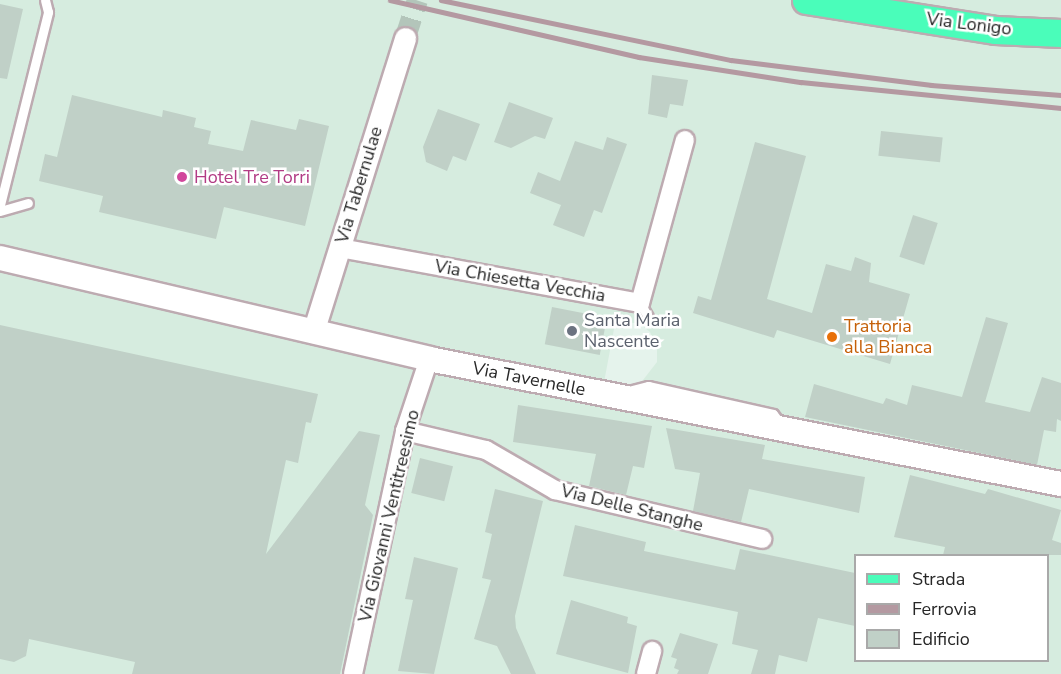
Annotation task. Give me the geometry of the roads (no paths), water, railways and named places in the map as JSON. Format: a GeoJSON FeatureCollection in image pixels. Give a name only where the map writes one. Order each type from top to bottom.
{"type":"FeatureCollection","features":[{"type":"Feature","properties":{"kind":"main road","name":"Via Lonigo"},"geometry":{"type":"LineString","coordinates":[[807,0],[995,30],[1061,33]]}},
{"type":"Feature","properties":{"kind":"main road","name":"Via Tavernelle"},"geometry":{"type":"LineString","coordinates":[[0,258],[429,359],[1061,484]]}},
{"type":"Feature","properties":{"kind":"street","name":"Via Tabernulae"},"geometry":{"type":"LineString","coordinates":[[313,332],[405,38]]}},
{"type":"Feature","properties":{"kind":"street","name":"Via Chiesetta Vecchia"},"geometry":{"type":"LineString","coordinates":[[340,248],[644,310],[685,140]]}},
{"type":"Feature","properties":{"kind":"street","name":"Via Giovanni Ventitreesimo"},"geometry":{"type":"LineString","coordinates":[[353,674],[405,431],[429,359]]}},
{"type":"Feature","properties":{"kind":"street","name":"Via Delle Stanghe"},"geometry":{"type":"LineString","coordinates":[[405,431],[486,450],[555,490],[762,539]]}},
{"type":"Feature","properties":{"kind":"street"},"geometry":{"type":"LineString","coordinates":[[646,674],[652,651]]}},
{"type":"Feature","properties":{"kind":"lane"},"geometry":{"type":"LineString","coordinates":[[0,205],[48,12],[45,0]]}},
{"type":"Feature","properties":{"kind":"lane"},"geometry":{"type":"LineString","coordinates":[[0,211],[28,203]]}},
{"type":"Feature","properties":{"kind":"tunnel"},"geometry":{"type":"LineString","coordinates":[[405,38],[417,0]]}},
{"type":"Feature","properties":{"kind":"railway"},"geometry":{"type":"LineString","coordinates":[[390,0],[639,57],[801,82],[1061,108]]}},
{"type":"Feature","properties":{"kind":"railway"},"geometry":{"type":"LineString","coordinates":[[441,0],[731,60],[931,85],[1061,95]]}},
{"type":"Feature","properties":{"kind":"place","name":"Hotel Tre Torri"},"geometry":{"type":"Point","coordinates":[182,177]}},
{"type":"Feature","properties":{"kind":"place","name":"Santa Maria Nascente"},"geometry":{"type":"Point","coordinates":[572,331]}},
{"type":"Feature","properties":{"kind":"place","name":"Trattoria alla Bianca"},"geometry":{"type":"Point","coordinates":[832,337]}}]}
